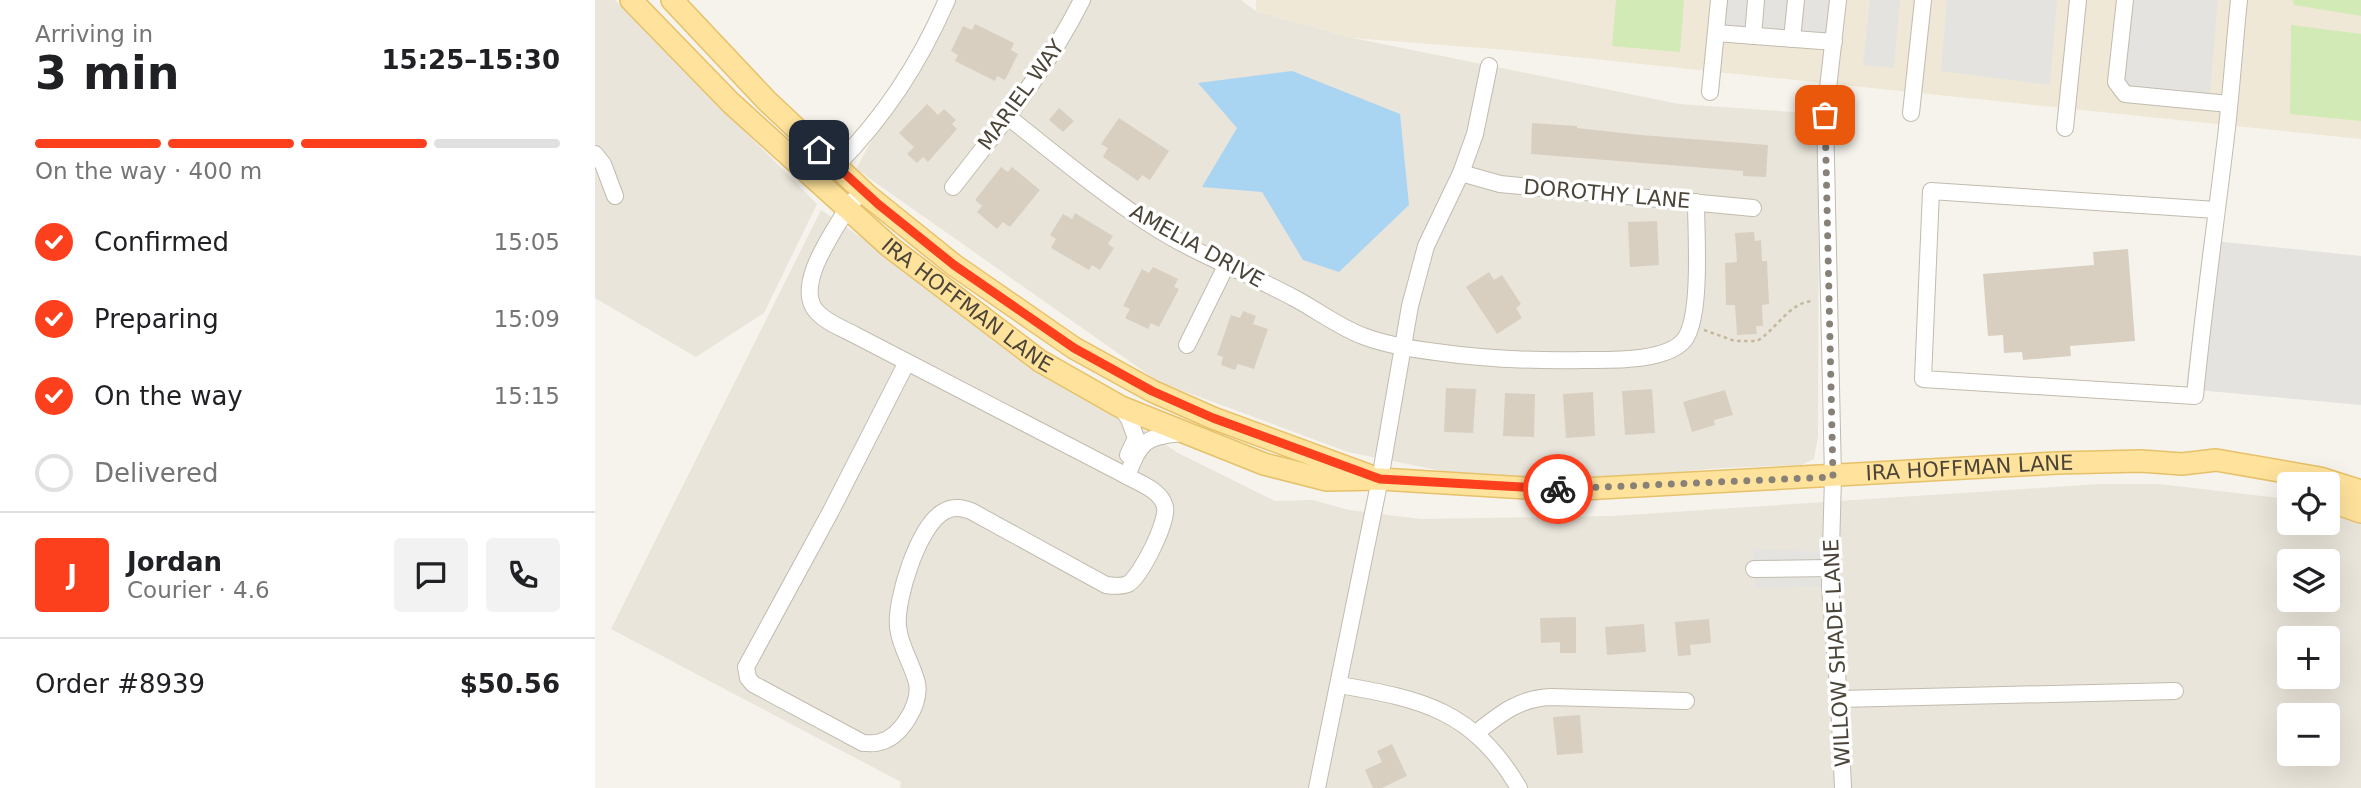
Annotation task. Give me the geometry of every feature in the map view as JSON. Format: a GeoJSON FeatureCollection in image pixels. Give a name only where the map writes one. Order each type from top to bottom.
{"type":"FeatureCollection","features":[{"type":"Feature","properties":{"kind":"main road","name":"IRA HOFFMAN LANE"},"geometry":{"type":"LineString","coordinates":[[631,0],[730,103],[890,247],[1041,361],[1121,407],[1264,464],[1327,480],[1380,479],[1582,489],[2099,461],[2182,464],[2216,460],[2320,478],[2361,491]]}},
{"type":"Feature","properties":{"kind":"main road","name":"IRA HOFFMAN LANE"},"geometry":{"type":"LineString","coordinates":[[672,0],[767,101],[862,191],[954,265],[1074,348],[1152,391],[1213,418],[1380,479]]}},
{"type":"Feature","properties":{"kind":"main road","name":"IRA HOFFMAN LANE"},"geometry":{"type":"LineString","coordinates":[[2182,464],[2277,485]]}},
{"type":"Feature","properties":{"kind":"main road"},"geometry":{"type":"LineString","coordinates":[[2340,505],[2361,512]]}},
{"type":"Feature","properties":{"kind":"street"},"geometry":{"type":"LineString","coordinates":[[836,166],[876,122],[902,87],[933,32],[947,0]]}},
{"type":"Feature","properties":{"kind":"street","name":"MARIEL WAY"},"geometry":{"type":"LineString","coordinates":[[953,187],[1008,117],[1063,37],[1082,0]]}},
{"type":"Feature","properties":{"kind":"street"},"geometry":{"type":"LineString","coordinates":[[1710,92],[1719,0]]}},
{"type":"Feature","properties":{"kind":"street"},"geometry":{"type":"LineString","coordinates":[[1753,36],[1756,0]]}},
{"type":"Feature","properties":{"kind":"street"},"geometry":{"type":"LineString","coordinates":[[1792,39],[1797,0]]}},
{"type":"Feature","properties":{"kind":"street","name":"WILLOW SHADE LANE"},"geometry":{"type":"LineString","coordinates":[[1838,0],[1825,115],[1833,477],[1830,586],[1843,788]]}},
{"type":"Feature","properties":{"kind":"street"},"geometry":{"type":"LineString","coordinates":[[1911,113],[1923,0]]}},
{"type":"Feature","properties":{"kind":"street"},"geometry":{"type":"LineString","coordinates":[[2065,128],[2078,0]]}},
{"type":"Feature","properties":{"kind":"street"},"geometry":{"type":"LineString","coordinates":[[2125,0],[2116,82],[2125,94],[2229,104]]}},
{"type":"Feature","properties":{"kind":"street"},"geometry":{"type":"LineString","coordinates":[[2216,210],[1931,191],[1923,379],[2195,396],[2229,104],[2239,0]]}},
{"type":"Feature","properties":{"kind":"street"},"geometry":{"type":"LineString","coordinates":[[1716,33],[1834,42]]}},
{"type":"Feature","properties":{"kind":"street"},"geometry":{"type":"LineString","coordinates":[[1317,788],[1380,479],[1409,306],[1426,246],[1461,173],[1475,134],[1489,66]]}},
{"type":"Feature","properties":{"kind":"street","name":"AMELIA DRIVE"},"geometry":{"type":"LineString","coordinates":[[1008,117],[1149,224],[1363,336],[1401,347],[1528,361],[1639,358],[1673,349],[1685,339],[1691,326]]}},
{"type":"Feature","properties":{"kind":"street"},"geometry":{"type":"LineString","coordinates":[[595,154],[603,164],[615,196]]}},
{"type":"Feature","properties":{"kind":"street","name":"DOROTHY LANE"},"geometry":{"type":"LineString","coordinates":[[1461,173],[1500,184],[1753,208]]}},
{"type":"Feature","properties":{"kind":"street"},"geometry":{"type":"LineString","coordinates":[[862,191],[848,207],[814,268],[809,287],[810,300],[816,311],[827,320],[1123,474],[1153,491],[1165,506],[1164,519],[1137,575],[1128,584],[1118,586],[1106,585],[971,511],[959,508],[946,510],[936,516],[923,537],[903,583],[898,607],[902,647],[916,682],[916,702],[894,736],[881,742],[863,743],[753,684],[748,678],[746,667],[831,511],[907,362]]}},
{"type":"Feature","properties":{"kind":"street"},"geometry":{"type":"LineString","coordinates":[[1691,326],[1696,295],[1696,202]]}},
{"type":"Feature","properties":{"kind":"street"},"geometry":{"type":"LineString","coordinates":[[1187,345],[1226,266]]}},
{"type":"Feature","properties":{"kind":"street"},"geometry":{"type":"LineString","coordinates":[[1121,407],[1136,438],[1123,474]]}},
{"type":"Feature","properties":{"kind":"street"},"geometry":{"type":"LineString","coordinates":[[1123,474],[1151,438],[1184,432]]}},
{"type":"Feature","properties":{"kind":"street"},"geometry":{"type":"LineString","coordinates":[[1754,569],[1831,568]]}},
{"type":"Feature","properties":{"kind":"street"},"geometry":{"type":"LineString","coordinates":[[1339,685],[1401,695],[1441,710],[1475,734],[1503,761],[1519,788]]}},
{"type":"Feature","properties":{"kind":"street"},"geometry":{"type":"LineString","coordinates":[[1839,699],[2175,691]]}},
{"type":"Feature","properties":{"kind":"street"},"geometry":{"type":"LineString","coordinates":[[1475,734],[1504,710],[1529,698],[1686,701]]}},
{"type":"Feature","properties":{"kind":"path"},"geometry":{"type":"LineString","coordinates":[[1691,326],[1735,341],[1757,341],[1791,311],[1809,301],[1828,302]]}},
{"type":"Feature","properties":{"kind":"shaded area"},"geometry":{"type":"Polygon","coordinates":[[[595,0],[615,0],[817,204],[764,313],[696,357],[595,298],[595,0]]]}},
{"type":"Feature","properties":{"kind":"shaded area"},"geometry":{"type":"Polygon","coordinates":[[[948,0],[1241,0],[1256,11],[1353,38],[1679,104],[1794,112],[1814,125],[1819,168],[1818,437],[1814,459],[1801,465],[1722,468],[1589,480],[1447,472],[1348,452],[1159,382],[856,169],[948,0]]]}},
{"type":"Feature","properties":{"kind":"shaded area"},"geometry":{"type":"Polygon","coordinates":[[[1256,0],[2361,0],[2361,139],[1507,50],[1353,38],[1256,11],[1256,0]]]}},
{"type":"Feature","properties":{"kind":"shaded area"},"geometry":{"type":"Polygon","coordinates":[[[1721,0],[1835,0],[1835,35],[1716,25],[1721,0]]]}},
{"type":"Feature","properties":{"kind":"shaded area"},"geometry":{"type":"Polygon","coordinates":[[[1870,0],[1900,0],[1894,68],[1863,65],[1870,0]]]}},
{"type":"Feature","properties":{"kind":"shaded area"},"geometry":{"type":"Polygon","coordinates":[[[1947,0],[2057,0],[2050,85],[1941,71],[1947,0]]]}},
{"type":"Feature","properties":{"kind":"shaded area"},"geometry":{"type":"Polygon","coordinates":[[[2118,0],[2218,0],[2209,103],[2108,88],[2118,0]]]}},
{"type":"Feature","properties":{"kind":"shaded area"},"geometry":{"type":"Polygon","coordinates":[[[821,210],[1178,453],[1275,501],[1313,500],[1349,510],[1421,519],[1612,516],[2099,484],[2159,484],[2277,498],[2277,535],[2340,535],[2340,514],[2361,521],[2361,788],[900,788],[901,782],[611,629],[821,210]]]}},
{"type":"Feature","properties":{"kind":"shaded area"},"geometry":{"type":"Polygon","coordinates":[[[2204,240],[2361,256],[2361,405],[2186,389],[2204,240]]]}},
{"type":"Feature","properties":{"kind":"shaded area"},"geometry":{"type":"Polygon","coordinates":[[[1753,549],[1831,552],[1830,586],[1755,588],[1753,549]]]}},
{"type":"Feature","properties":{"kind":"green space"},"geometry":{"type":"Polygon","coordinates":[[[1616,0],[1684,0],[1680,52],[1612,46],[1616,0]]]}},
{"type":"Feature","properties":{"kind":"green space"},"geometry":{"type":"Polygon","coordinates":[[[2293,0],[2361,0],[2361,16],[2294,5],[2293,0]]]}},
{"type":"Feature","properties":{"kind":"green space"},"geometry":{"type":"Polygon","coordinates":[[[2291,25],[2361,34],[2361,121],[2290,114],[2291,25]]]}},
{"type":"Feature","properties":{"kind":"water"},"geometry":{"type":"Polygon","coordinates":[[[1292,71],[1400,114],[1409,205],[1339,272],[1303,260],[1262,192],[1202,187],[1237,128],[1198,83],[1292,71]]]}},
{"type":"Feature","properties":{"kind":"building"},"geometry":{"type":"Polygon","coordinates":[[[975,24],[1014,43],[1011,50],[1018,54],[1005,80],[997,76],[995,81],[955,61],[958,55],[951,51],[963,26],[972,30],[975,24]]]}},
{"type":"Feature","properties":{"kind":"building"},"geometry":{"type":"Polygon","coordinates":[[[927,104],[938,115],[944,109],[956,120],[952,124],[957,129],[928,162],[923,157],[917,163],[907,154],[914,147],[899,133],[927,104]]]}},
{"type":"Feature","properties":{"kind":"building"},"geometry":{"type":"Polygon","coordinates":[[[1059,108],[1074,121],[1063,132],[1049,120],[1059,108]]]}},
{"type":"Feature","properties":{"kind":"building"},"geometry":{"type":"Polygon","coordinates":[[[1119,118],[1169,151],[1150,180],[1142,175],[1138,181],[1103,157],[1108,148],[1101,144],[1119,118]]]}},
{"type":"Feature","properties":{"kind":"building"},"geometry":{"type":"Polygon","coordinates":[[[1532,123],[1768,145],[1766,177],[1743,176],[1743,171],[1531,154],[1532,123]]]}},
{"type":"Feature","properties":{"kind":"building"},"geometry":{"type":"Polygon","coordinates":[[[1001,167],[1008,172],[1012,167],[1040,190],[1010,227],[1003,222],[997,229],[977,212],[982,206],[975,200],[1001,167]]]}},
{"type":"Feature","properties":{"kind":"building"},"geometry":{"type":"Polygon","coordinates":[[[1075,213],[1113,236],[1108,244],[1114,248],[1100,270],[1092,265],[1089,270],[1051,248],[1056,239],[1050,235],[1063,214],[1072,219],[1075,213]]]}},
{"type":"Feature","properties":{"kind":"building"},"geometry":{"type":"Polygon","coordinates":[[[1657,221],[1659,265],[1630,267],[1628,222],[1657,221]]]}},
{"type":"Feature","properties":{"kind":"building"},"geometry":{"type":"Polygon","coordinates":[[[1754,232],[1755,241],[1761,240],[1762,261],[1767,261],[1769,304],[1762,305],[1763,326],[1756,326],[1757,334],[1737,335],[1735,305],[1726,305],[1725,263],[1737,262],[1735,233],[1754,232]]]}},
{"type":"Feature","properties":{"kind":"building"},"geometry":{"type":"Polygon","coordinates":[[[2128,249],[2135,341],[2070,346],[2071,356],[2023,360],[2022,352],[2004,353],[2003,335],[1988,336],[1983,274],[2094,265],[2093,252],[2128,249]]]}},
{"type":"Feature","properties":{"kind":"building"},"geometry":{"type":"Polygon","coordinates":[[[1153,267],[1178,279],[1174,287],[1179,289],[1159,327],[1151,323],[1148,329],[1125,318],[1130,309],[1123,306],[1142,269],[1149,273],[1153,267]]]}},
{"type":"Feature","properties":{"kind":"building"},"geometry":{"type":"Polygon","coordinates":[[[1489,272],[1494,280],[1502,275],[1521,304],[1516,308],[1522,318],[1497,334],[1466,287],[1489,272]]]}},
{"type":"Feature","properties":{"kind":"building"},"geometry":{"type":"Polygon","coordinates":[[[1243,311],[1256,316],[1253,324],[1268,329],[1254,369],[1238,364],[1235,370],[1221,365],[1223,357],[1217,355],[1231,315],[1240,318],[1243,311]]]}},
{"type":"Feature","properties":{"kind":"building"},"geometry":{"type":"Polygon","coordinates":[[[1446,388],[1476,389],[1473,433],[1444,432],[1446,388]]]}},
{"type":"Feature","properties":{"kind":"building"},"geometry":{"type":"Polygon","coordinates":[[[1652,389],[1655,433],[1625,435],[1622,391],[1652,389]]]}},
{"type":"Feature","properties":{"kind":"building"},"geometry":{"type":"Polygon","coordinates":[[[1725,390],[1733,415],[1714,420],[1715,425],[1692,432],[1683,402],[1725,390]]]}},
{"type":"Feature","properties":{"kind":"building"},"geometry":{"type":"Polygon","coordinates":[[[1593,392],[1595,436],[1566,438],[1563,394],[1593,392]]]}},
{"type":"Feature","properties":{"kind":"building"},"geometry":{"type":"Polygon","coordinates":[[[1505,393],[1535,394],[1534,437],[1503,436],[1505,393]]]}},
{"type":"Feature","properties":{"kind":"building"},"geometry":{"type":"Polygon","coordinates":[[[1576,617],[1576,653],[1560,653],[1560,642],[1541,643],[1540,618],[1576,617]]]}},
{"type":"Feature","properties":{"kind":"building"},"geometry":{"type":"Polygon","coordinates":[[[1709,619],[1711,643],[1690,645],[1691,655],[1678,656],[1675,622],[1709,619]]]}},
{"type":"Feature","properties":{"kind":"building"},"geometry":{"type":"Polygon","coordinates":[[[1644,624],[1646,652],[1607,655],[1605,627],[1644,624]]]}},
{"type":"Feature","properties":{"kind":"building"},"geometry":{"type":"Polygon","coordinates":[[[1580,715],[1583,753],[1557,755],[1553,717],[1580,715]]]}},
{"type":"Feature","properties":{"kind":"building"},"geometry":{"type":"Polygon","coordinates":[[[1392,744],[1407,776],[1382,788],[1373,788],[1365,770],[1382,762],[1377,751],[1392,744]]]}},
{"type":"Feature","properties":{"kind":"way so far"},"geometry":{"type":"LineString","coordinates":[[1558,489],[1833,477],[1825,115]]}},
{"type":"Feature","properties":{"kind":"route"},"geometry":{"type":"LineString","coordinates":[[819,150],[878,204],[954,265],[1074,348],[1152,391],[1213,418],[1380,479],[1558,489]]}}]}
